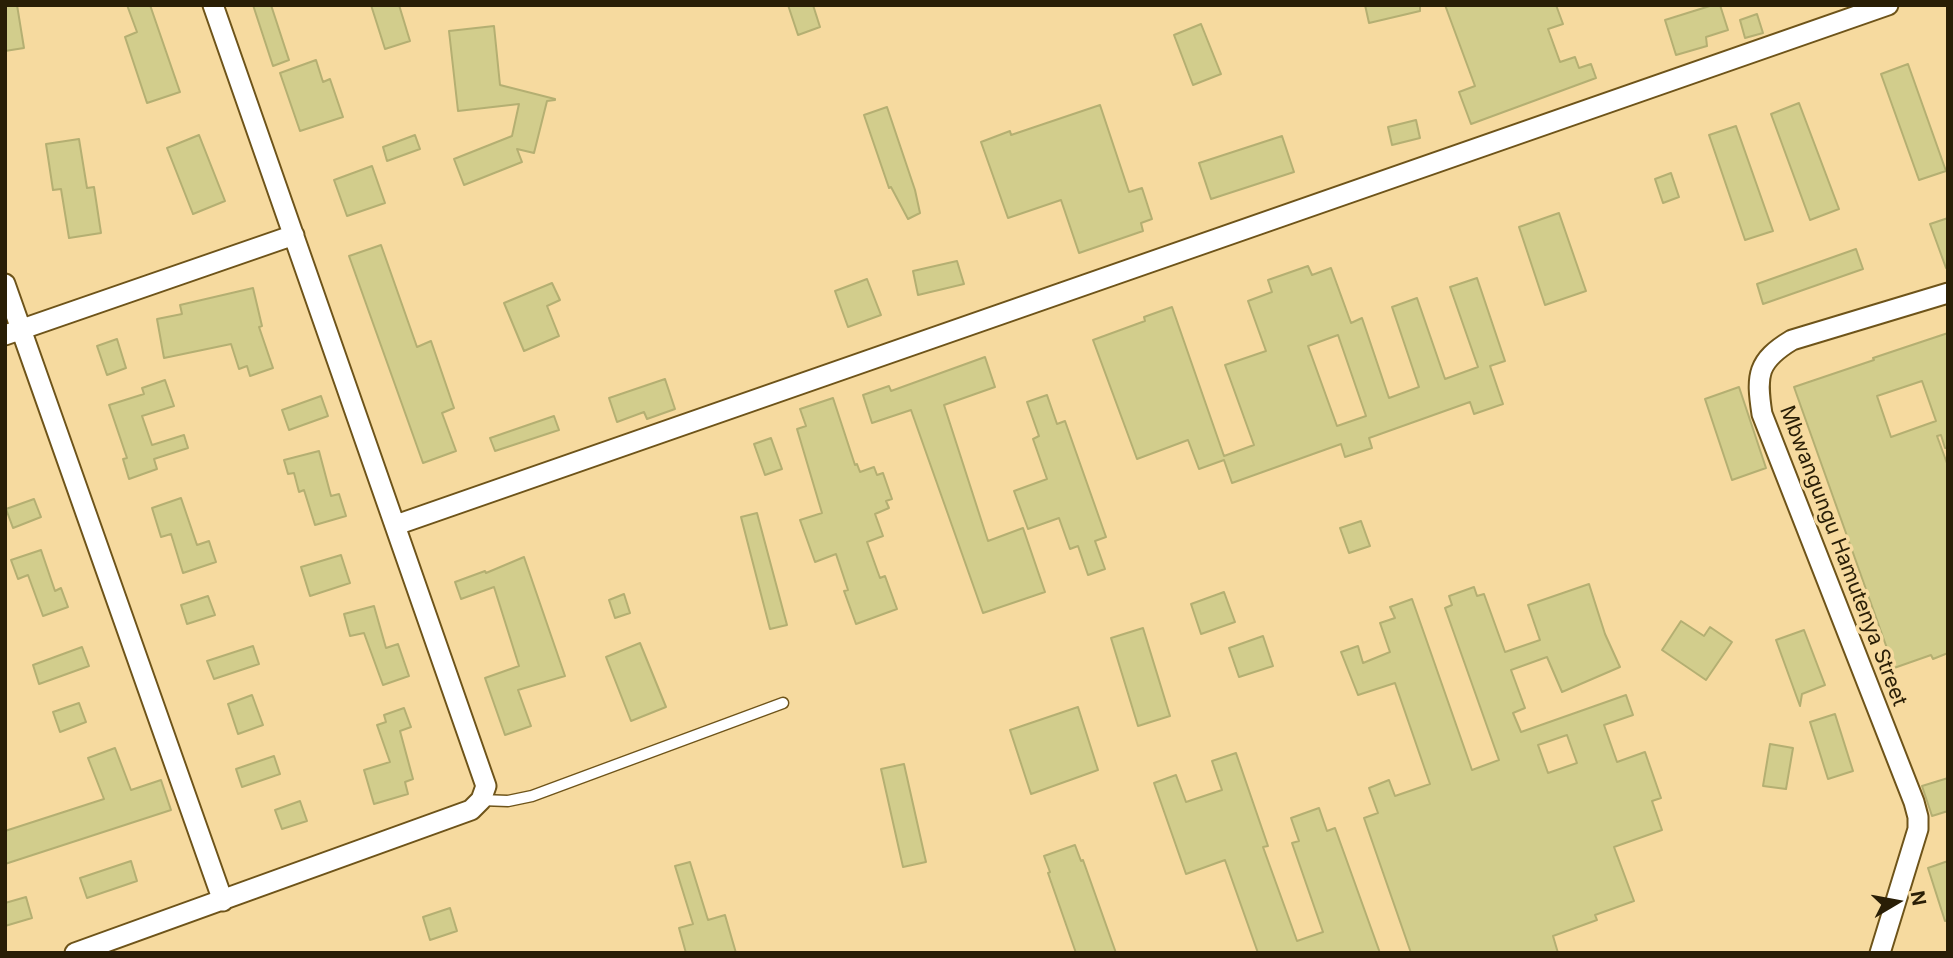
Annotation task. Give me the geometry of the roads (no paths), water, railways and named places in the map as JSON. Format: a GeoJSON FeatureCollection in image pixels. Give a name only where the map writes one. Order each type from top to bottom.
{"type":"FeatureCollection","features":[{"type":"Feature","properties":{"kind":"street"},"geometry":{"type":"LineString","coordinates":[[75,953],[471,810],[481,800],[486,786],[213,5]]}},
{"type":"Feature","properties":{"kind":"street"},"geometry":{"type":"LineString","coordinates":[[396,525],[1888,5]]}},
{"type":"Feature","properties":{"kind":"street"},"geometry":{"type":"LineString","coordinates":[[13,332],[294,236]]}},
{"type":"Feature","properties":{"kind":"street"},"geometry":{"type":"LineString","coordinates":[[5,284],[13,332],[223,901]]}},
{"type":"Feature","properties":{"kind":"street","name":"Mbwangungu Hamutenya Street"},"geometry":{"type":"LineString","coordinates":[[1880,953],[1918,829],[1918,817],[1762,414],[1759,391],[1761,368],[1774,351],[1792,340],[1948,293]]}},
{"type":"Feature","properties":{"kind":"lane"},"geometry":{"type":"LineString","coordinates":[[481,800],[508,801],[532,796],[783,703]]}}]}
